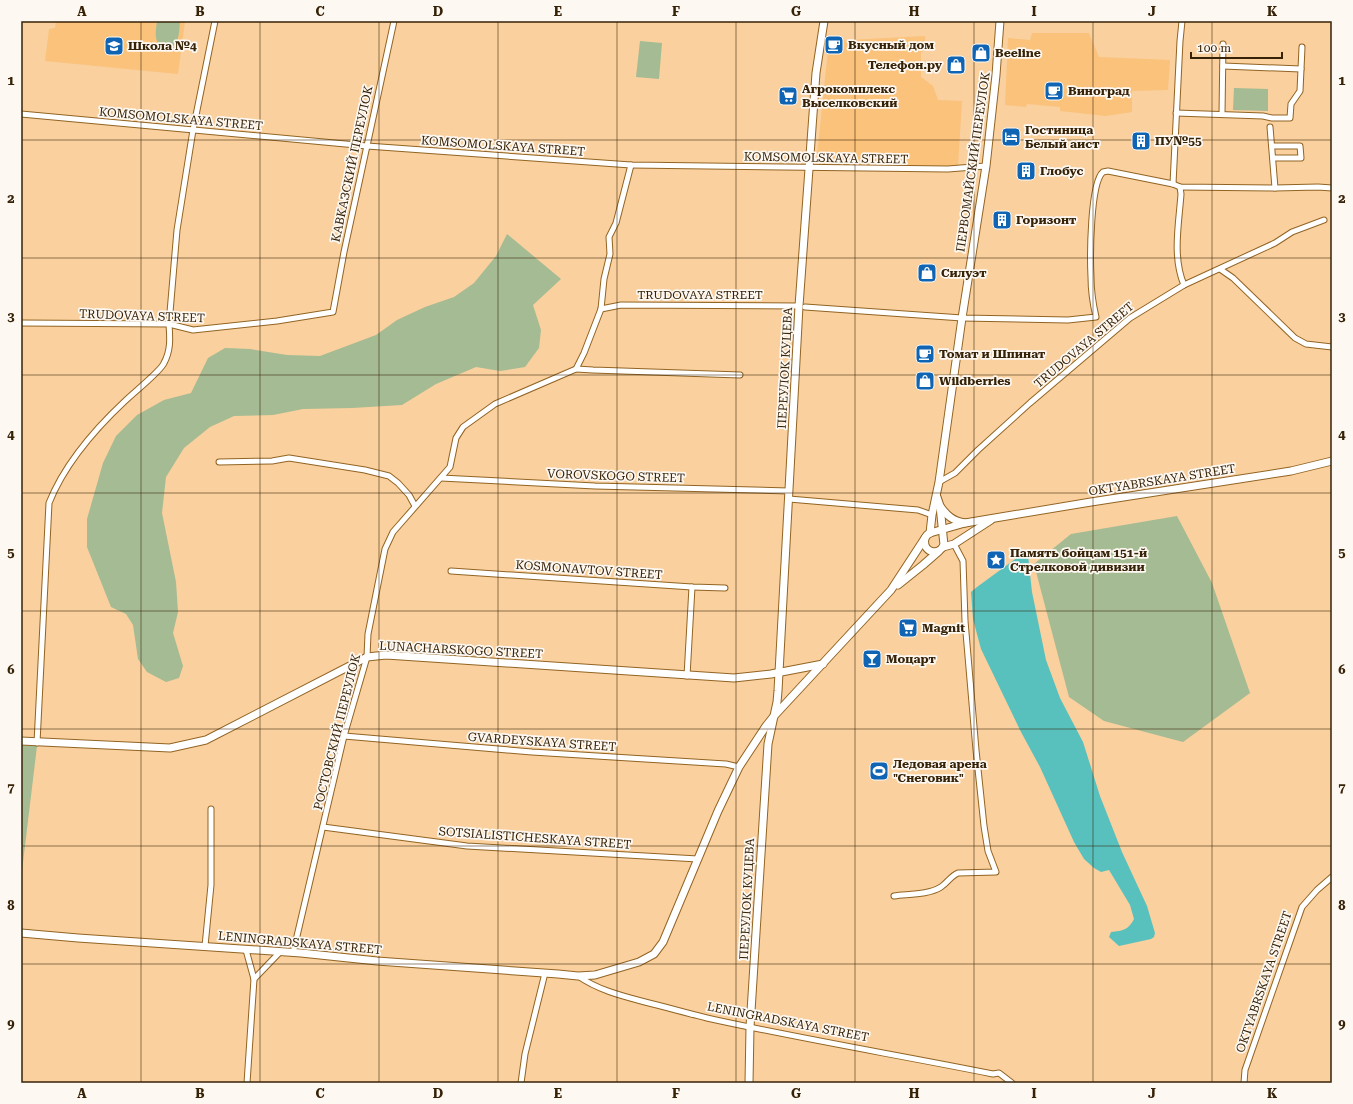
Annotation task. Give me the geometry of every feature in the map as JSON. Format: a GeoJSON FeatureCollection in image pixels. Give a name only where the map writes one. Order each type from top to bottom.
{"type":"FeatureCollection","features":[{"type":"Feature","properties":{"kind":"street"},"geometry":{"type":"LineString","coordinates":[[37,743],[49,503],[56,485],[78,452],[102,422],[164,365],[169,351],[169,324],[177,230],[193,130],[215,21]]}},
{"type":"Feature","properties":{"kind":"street","name":"КАВКАЗСКИЙ ПЕРЕУЛОК"},"geometry":{"type":"LineString","coordinates":[[333,312],[344,252],[394,21]]}},
{"type":"Feature","properties":{"kind":"street","name":"ПЕРЕУЛОК КУЦЕВА"},"geometry":{"type":"LineString","coordinates":[[749,1083],[750,1027],[768,744],[777,697],[816,73],[824,21]]}},
{"type":"Feature","properties":{"kind":"street","name":"ПЕРВОМАЙСКИЙ ПЕРЕУЛОК"},"geometry":{"type":"LineString","coordinates":[[933,533],[932,515],[937,495],[962,318],[986,166],[996,75],[1000,21]]}},
{"type":"Feature","properties":{"kind":"street"},"geometry":{"type":"LineString","coordinates":[[1182,21],[1173,184],[1180,187],[1332,188]]}},
{"type":"Feature","properties":{"kind":"street"},"geometry":{"type":"LineString","coordinates":[[1222,114],[1223,44]]}},
{"type":"Feature","properties":{"kind":"street"},"geometry":{"type":"LineString","coordinates":[[1176,113],[1290,118],[1291,104],[1300,91],[1302,46]]}},
{"type":"Feature","properties":{"kind":"street"},"geometry":{"type":"LineString","coordinates":[[1223,66],[1301,69]]}},
{"type":"Feature","properties":{"kind":"street","name":"KOMSOMOLSKAYA STREET"},"geometry":{"type":"LineString","coordinates":[[21,114],[367,146],[631,165],[948,169],[986,166]]}},
{"type":"Feature","properties":{"kind":"street"},"geometry":{"type":"LineString","coordinates":[[1270,127],[1275,188]]}},
{"type":"Feature","properties":{"kind":"street"},"geometry":{"type":"LineString","coordinates":[[1272,146],[1300,146],[1301,158],[1273,158]]}},
{"type":"Feature","properties":{"kind":"street"},"geometry":{"type":"LineString","coordinates":[[576,369],[584,354],[601,310],[604,279],[610,254],[609,237],[616,223],[631,165]]}},
{"type":"Feature","properties":{"kind":"street","name":"TRUDOVAYA STREET"},"geometry":{"type":"LineString","coordinates":[[601,310],[621,305],[802,306],[962,318],[1068,320],[1096,317],[1093,304],[1091,277],[1093,208],[1100,175],[1103,172],[1108,171],[1173,184]]}},
{"type":"Feature","properties":{"kind":"street"},"geometry":{"type":"LineString","coordinates":[[1180,187],[1181,194],[1177,250],[1180,277],[1184,285]]}},
{"type":"Feature","properties":{"kind":"street","name":"TRUDOVAYA STREET"},"geometry":{"type":"LineString","coordinates":[[939,482],[955,473],[1030,403],[1130,318],[1184,285],[1275,243],[1292,232],[1324,220]]}},
{"type":"Feature","properties":{"kind":"street"},"geometry":{"type":"LineString","coordinates":[[1220,269],[1233,278],[1295,338],[1306,344],[1332,347]]}},
{"type":"Feature","properties":{"kind":"street","name":"TRUDOVAYA STREET"},"geometry":{"type":"LineString","coordinates":[[21,323],[169,324],[193,330],[277,321],[333,312]]}},
{"type":"Feature","properties":{"kind":"street","name":"РОСТОВСКИЙ ПЕРЕУЛОК"},"geometry":{"type":"LineString","coordinates":[[293,953],[344,736],[367,657],[368,634],[385,549],[393,532],[450,468],[456,438],[463,427],[495,404],[576,369],[740,375]]}},
{"type":"Feature","properties":{"kind":"street"},"geometry":{"type":"LineString","coordinates":[[219,462],[272,461],[289,458],[365,470],[389,476],[409,495],[415,506]]}},
{"type":"Feature","properties":{"kind":"street","name":"OKTYABRSKAYA STREET"},"geometry":{"type":"LineString","coordinates":[[933,533],[965,523],[1291,471],[1332,462]]}},
{"type":"Feature","properties":{"kind":"street","name":"VOROVSKOGO STREET"},"geometry":{"type":"LineString","coordinates":[[441,478],[603,486],[789,491]]}},
{"type":"Feature","properties":{"kind":"street","name":"ПЕРВОМАЙСКИЙ ПЕРЕУЛОК"},"geometry":{"type":"LineString","coordinates":[[774,716],[891,590],[933,533],[940,506],[937,495]]}},
{"type":"Feature","properties":{"kind":"street"},"geometry":{"type":"LineString","coordinates":[[789,499],[918,510],[932,515]]}},
{"type":"Feature","properties":{"kind":"street"},"geometry":{"type":"LineString","coordinates":[[940,506],[956,522],[965,523]]}},
{"type":"Feature","properties":{"kind":"street","name":"OKTYABRSKAYA STREET"},"geometry":{"type":"LineString","coordinates":[[942,548],[954,544],[994,518]]}},
{"type":"Feature","properties":{"kind":"street"},"geometry":{"type":"LineString","coordinates":[[933,533],[925,544],[928,550],[935,552],[942,548]]}},
{"type":"Feature","properties":{"kind":"street","name":"ПЕРВОМАЙСКИЙ ПЕРЕУЛОК"},"geometry":{"type":"LineString","coordinates":[[891,590],[923,566],[942,548],[944,539],[933,533]]}},
{"type":"Feature","properties":{"kind":"street"},"geometry":{"type":"LineString","coordinates":[[894,896],[927,892],[941,887],[953,875],[958,873],[996,872],[987,845],[976,750],[963,561],[954,544]]}},
{"type":"Feature","properties":{"kind":"street","name":"KOSMONAVTOV STREET"},"geometry":{"type":"LineString","coordinates":[[451,571],[725,588]]}},
{"type":"Feature","properties":{"kind":"street"},"geometry":{"type":"LineString","coordinates":[[687,676],[692,587]]}},
{"type":"Feature","properties":{"kind":"street","name":"LUNACHARSKOGO STREET"},"geometry":{"type":"LineString","coordinates":[[21,742],[170,748],[206,740],[367,657],[386,655],[734,678],[778,673],[823,664]]}},
{"type":"Feature","properties":{"kind":"street","name":"ПЕРЕУЛОК КУЦЕВА"},"geometry":{"type":"LineString","coordinates":[[639,962],[654,954],[663,942],[718,811],[739,767],[774,716]]}},
{"type":"Feature","properties":{"kind":"street","name":"GVARDEYSKAYA STREET"},"geometry":{"type":"LineString","coordinates":[[344,736],[532,752],[726,764],[739,767]]}},
{"type":"Feature","properties":{"kind":"street"},"geometry":{"type":"LineString","coordinates":[[206,946],[211,885],[210,809]]}},
{"type":"Feature","properties":{"kind":"street","name":"SOTSIALISTICHESKAYA STREET"},"geometry":{"type":"LineString","coordinates":[[323,827],[467,846],[698,859]]}},
{"type":"Feature","properties":{"kind":"street","name":"OKTYABRSKAYA STREET"},"geometry":{"type":"LineString","coordinates":[[1244,1083],[1245,1070],[1302,907],[1316,890],[1332,877]]}},
{"type":"Feature","properties":{"kind":"street","name":"LENINGRADSKAYA STREET"},"geometry":{"type":"LineString","coordinates":[[21,933],[206,946],[376,961],[578,976],[595,975],[639,962]]}},
{"type":"Feature","properties":{"kind":"street"},"geometry":{"type":"LineString","coordinates":[[246,950],[254,979],[247,1083]]}},
{"type":"Feature","properties":{"kind":"street"},"geometry":{"type":"LineString","coordinates":[[254,979],[280,952]]}},
{"type":"Feature","properties":{"kind":"street"},"geometry":{"type":"LineString","coordinates":[[522,1083],[525,1054],[545,973]]}},
{"type":"Feature","properties":{"kind":"street","name":"LENINGRADSKAYA STREET"},"geometry":{"type":"LineString","coordinates":[[578,976],[598,988],[687,1013],[750,1027],[993,1074],[999,1073],[1012,1083]]}},
{"type":"Feature","properties":{"kind":"shaded area","name":"Школа №4"},"geometry":{"type":"Polygon","coordinates":[[[56,21],[185,21],[178,74],[45,61],[49,29],[55,28],[56,21]]]}},
{"type":"Feature","properties":{"kind":"shaded area"},"geometry":{"type":"Polygon","coordinates":[[[1032,33],[1089,33],[1099,57],[1170,60],[1168,90],[1132,91],[1132,112],[1106,116],[1060,111],[1060,107],[1027,104],[1026,107],[1005,105],[1008,38],[1030,40],[1032,33]]]}},
{"type":"Feature","properties":{"kind":"shaded area"},"geometry":{"type":"Polygon","coordinates":[[[925,36],[926,50],[921,52],[921,77],[933,86],[938,100],[962,101],[958,166],[816,165],[829,41],[925,36]]]}},
{"type":"Feature","properties":{"kind":"green space"},"geometry":{"type":"Polygon","coordinates":[[[157,21],[180,21],[178,39],[173,46],[163,47],[156,39],[157,21]]]}},
{"type":"Feature","properties":{"kind":"green space"},"geometry":{"type":"Polygon","coordinates":[[[640,41],[662,43],[659,79],[636,77],[640,41]]]}},
{"type":"Feature","properties":{"kind":"green space"},"geometry":{"type":"Polygon","coordinates":[[[1234,88],[1268,89],[1268,111],[1233,110],[1234,88]]]}},
{"type":"Feature","properties":{"kind":"green space"},"geometry":{"type":"Polygon","coordinates":[[[507,234],[561,279],[533,305],[541,330],[539,348],[525,367],[500,371],[476,367],[436,384],[402,405],[303,409],[273,415],[234,416],[210,427],[184,448],[166,477],[162,513],[176,582],[178,612],[173,633],[183,666],[179,678],[166,682],[147,672],[138,659],[133,625],[126,614],[111,607],[87,547],[87,519],[103,463],[116,436],[137,415],[164,400],[191,393],[208,358],[225,348],[250,349],[287,355],[320,356],[376,335],[397,320],[425,307],[454,297],[474,283],[496,256],[507,234]]]}},
{"type":"Feature","properties":{"kind":"green space"},"geometry":{"type":"Polygon","coordinates":[[[1177,516],[1212,583],[1250,693],[1183,742],[1104,721],[1069,697],[1034,564],[1071,534],[1177,516]]]}},
{"type":"Feature","properties":{"kind":"green space"},"geometry":{"type":"Polygon","coordinates":[[[21,745],[37,746],[21,879],[21,745]]]}},
{"type":"Feature","properties":{"kind":"water"},"geometry":{"type":"Polygon","coordinates":[[[1026,553],[1028,555],[1032,592],[1046,660],[1060,698],[1083,742],[1100,796],[1122,852],[1147,906],[1155,933],[1154,937],[1151,939],[1119,946],[1109,937],[1111,932],[1125,929],[1132,923],[1134,919],[1130,905],[1109,870],[1101,872],[1094,868],[1084,859],[1074,842],[1040,767],[1021,732],[981,649],[973,619],[971,592],[1022,554],[1026,553]]]}},
{"type":"Feature","properties":{"kind":"place","name":"Вкусный дом"},"geometry":{"type":"Point","coordinates":[834,45]}},
{"type":"Feature","properties":{"kind":"place","name":"Школа №4"},"geometry":{"type":"Point","coordinates":[114,46]}},
{"type":"Feature","properties":{"kind":"place","name":"Beeline"},"geometry":{"type":"Point","coordinates":[981,53]}},
{"type":"Feature","properties":{"kind":"place","name":"Телефон.ру"},"geometry":{"type":"Point","coordinates":[956,65]}},
{"type":"Feature","properties":{"kind":"place","name":"Виноград"},"geometry":{"type":"Point","coordinates":[1054,91]}},
{"type":"Feature","properties":{"kind":"place","name":"Агрокомплекс Выселковский"},"geometry":{"type":"Point","coordinates":[788,96]}},
{"type":"Feature","properties":{"kind":"place","name":"Гостиница Белый аист"},"geometry":{"type":"Point","coordinates":[1011,137]}},
{"type":"Feature","properties":{"kind":"place","name":"ПУ№55"},"geometry":{"type":"Point","coordinates":[1141,141]}},
{"type":"Feature","properties":{"kind":"place","name":"Глобус"},"geometry":{"type":"Point","coordinates":[1026,171]}},
{"type":"Feature","properties":{"kind":"place","name":"Горизонт"},"geometry":{"type":"Point","coordinates":[1002,220]}},
{"type":"Feature","properties":{"kind":"place","name":"Силуэт"},"geometry":{"type":"Point","coordinates":[927,273]}},
{"type":"Feature","properties":{"kind":"place","name":"Томат и Шпинат"},"geometry":{"type":"Point","coordinates":[925,354]}},
{"type":"Feature","properties":{"kind":"place","name":"Wildberries"},"geometry":{"type":"Point","coordinates":[925,381]}},
{"type":"Feature","properties":{"kind":"place","name":"Память бойцам 151-й Стрелковой дивизии"},"geometry":{"type":"Point","coordinates":[996,560]}},
{"type":"Feature","properties":{"kind":"place","name":"Magnit"},"geometry":{"type":"Point","coordinates":[908,628]}},
{"type":"Feature","properties":{"kind":"place","name":"Моцарт"},"geometry":{"type":"Point","coordinates":[872,659]}},
{"type":"Feature","properties":{"kind":"place","name":"Ледовая арена \"Снеговик\""},"geometry":{"type":"Point","coordinates":[879,771]}}]}
